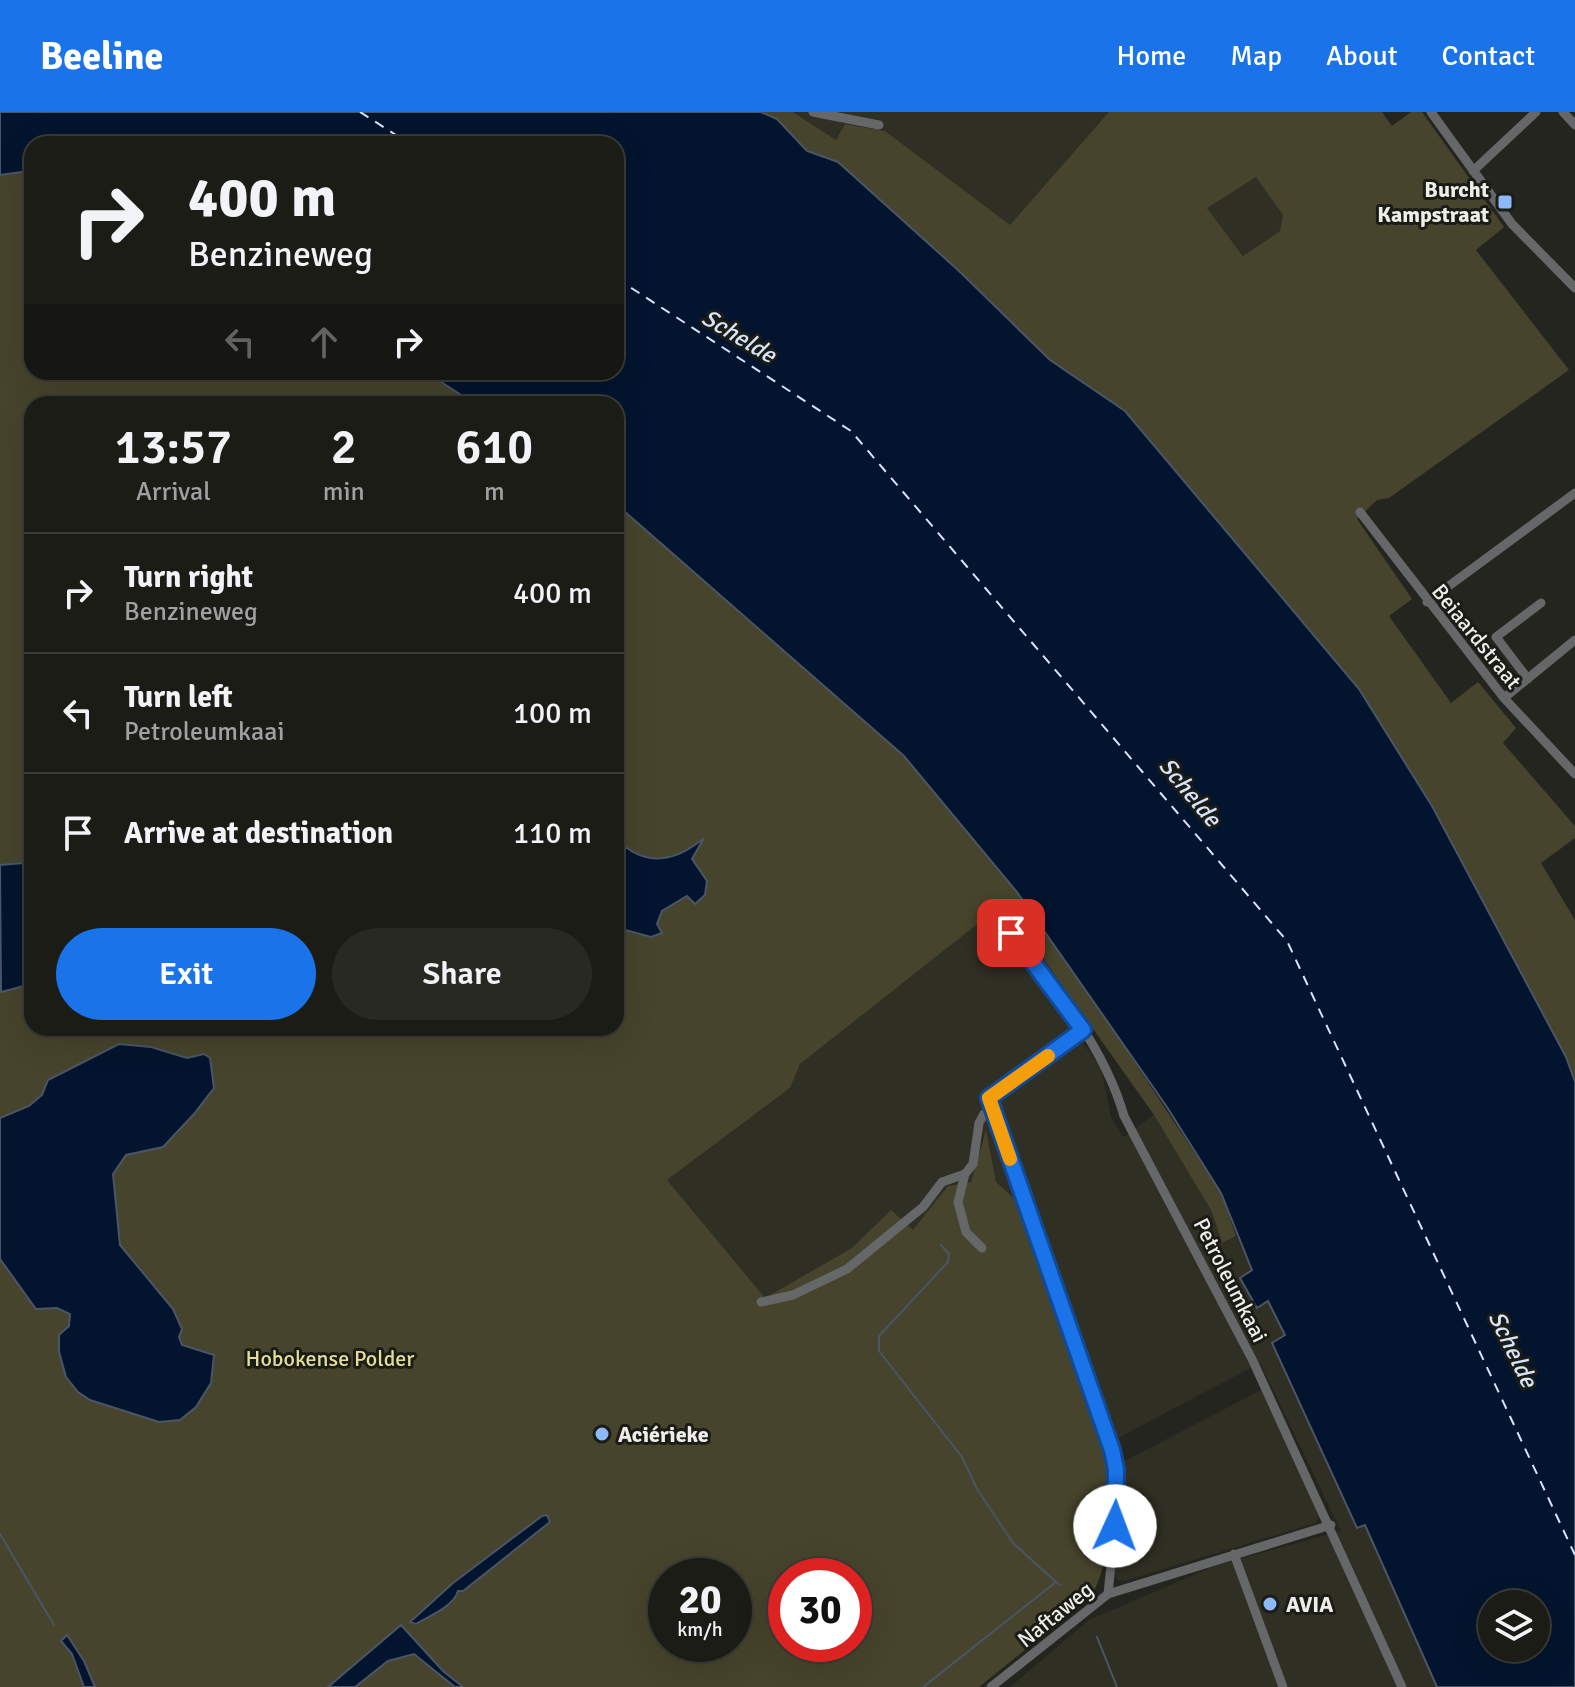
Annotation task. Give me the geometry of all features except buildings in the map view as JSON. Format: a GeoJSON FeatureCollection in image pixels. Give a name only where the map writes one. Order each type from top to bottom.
{"type":"FeatureCollection","features":[{"type":"Feature","properties":{"kind":"street"},"geometry":{"type":"LineString","coordinates":[[813,112],[879,125]]}},
{"type":"Feature","properties":{"kind":"street"},"geometry":{"type":"LineString","coordinates":[[1431,112],[1512,224],[1575,288]]}},
{"type":"Feature","properties":{"kind":"street"},"geometry":{"type":"LineString","coordinates":[[1473,171],[1536,112]]}},
{"type":"Feature","properties":{"kind":"street"},"geometry":{"type":"LineString","coordinates":[[1563,112],[1575,125]]}},
{"type":"Feature","properties":{"kind":"street"},"geometry":{"type":"LineString","coordinates":[[1427,602],[1575,493]]}},
{"type":"Feature","properties":{"kind":"street","name":"Beiaardstraat"},"geometry":{"type":"LineString","coordinates":[[1360,512],[1504,698],[1575,774]]}},
{"type":"Feature","properties":{"kind":"street","name":"Beiaardstraat"},"geometry":{"type":"LineString","coordinates":[[1528,679],[1496,637],[1541,603]]}},
{"type":"Feature","properties":{"kind":"street"},"geometry":{"type":"LineString","coordinates":[[1504,698],[1575,640]]}},
{"type":"Feature","properties":{"kind":"street","name":"Petroleumkaai"},"geometry":{"type":"LineString","coordinates":[[994,911],[1083,1030],[1112,1076],[1124,1116],[1252,1359],[1331,1525],[1402,1687]]}},
{"type":"Feature","properties":{"kind":"street"},"geometry":{"type":"LineString","coordinates":[[1083,1030],[989,1098],[1115,1459],[1115,1526],[1108,1594]]}},
{"type":"Feature","properties":{"kind":"street"},"geometry":{"type":"LineString","coordinates":[[982,1248],[966,1232],[959,1217],[958,1202],[965,1174],[973,1164],[981,1118],[994,1109]]}},
{"type":"Feature","properties":{"kind":"street"},"geometry":{"type":"LineString","coordinates":[[761,1302],[793,1295],[852,1266],[923,1207],[942,1182],[965,1174]]}},
{"type":"Feature","properties":{"kind":"street","name":"Naftaweg"},"geometry":{"type":"LineString","coordinates":[[991,1687],[1108,1594],[1331,1525]]}},
{"type":"Feature","properties":{"kind":"street"},"geometry":{"type":"LineString","coordinates":[[1234,1554],[1283,1687]]}},
{"type":"Feature","properties":{"kind":"shaded area"},"geometry":{"type":"Polygon","coordinates":[[[793,112],[1109,112],[1010,226],[885,131],[846,124],[836,140],[793,112]]]}},
{"type":"Feature","properties":{"kind":"shaded area"},"geometry":{"type":"Polygon","coordinates":[[[1256,176],[1283,215],[1280,231],[1244,256],[1206,207],[1256,176]]]}},
{"type":"Feature","properties":{"kind":"shaded area"},"geometry":{"type":"Polygon","coordinates":[[[989,914],[1101,1068],[1111,1117],[1123,1137],[1154,1115],[1212,1212],[1222,1243],[1236,1236],[1286,1335],[1272,1343],[1357,1528],[1365,1525],[1437,1687],[1010,1687],[1089,1620],[1217,1565],[1341,1531],[1260,1363],[1116,1439],[1077,1344],[1048,1248],[1034,1253],[1019,1203],[996,1183],[982,1134],[976,1174],[971,1182],[948,1186],[913,1231],[769,1315],[667,1180],[790,1088],[800,1064],[989,914]]]}},
{"type":"Feature","properties":{"kind":"shaded area"},"geometry":{"type":"Polygon","coordinates":[[[1263,1389],[1319,1516],[1316,1523],[1124,1581],[1117,1580],[1114,1570],[1121,1463],[1263,1389]]]}},
{"type":"Feature","properties":{"kind":"green space"},"geometry":{"type":"Polygon","coordinates":[[[761,112],[793,112],[836,140],[845,124],[885,131],[1010,225],[1109,112],[1382,112],[1392,126],[1411,112],[1422,112],[1504,227],[1476,250],[1569,370],[1389,498],[1377,500],[1357,519],[1412,599],[1389,616],[1451,703],[1478,682],[1516,728],[1503,743],[1575,826],[1575,838],[1541,863],[1575,920],[1575,1082],[1566,1057],[1432,806],[1359,689],[1125,411],[1050,360],[959,271],[838,162],[807,151],[777,119],[761,112]],[[1256,177],[1207,208],[1243,256],[1280,231],[1283,215],[1256,177]]]}},
{"type":"Feature","properties":{"kind":"green space","name":"Hobokense Polder"},"geometry":{"type":"Polygon","coordinates":[[[24,172],[24,380],[438,380],[463,396],[24,396],[24,1036],[624,1036],[624,511],[904,756],[1017,892],[1061,951],[1221,1193],[1236,1236],[1222,1243],[1212,1212],[1154,1115],[1004,903],[800,1064],[790,1088],[667,1180],[765,1298],[852,1248],[891,1210],[913,1230],[948,1186],[971,1182],[986,1130],[996,1182],[1019,1203],[1104,1449],[1110,1505],[1108,1543],[1092,1596],[979,1687],[0,1687],[0,175],[24,172]]]}},
{"type":"Feature","properties":{"kind":"water","name":"Schelde"},"geometry":{"type":"Polygon","coordinates":[[[0,112],[761,112],[777,119],[807,151],[838,162],[959,271],[1050,360],[1125,411],[1359,689],[1432,806],[1566,1057],[1575,1082],[1575,1687],[1437,1687],[1365,1525],[1357,1528],[1272,1343],[1285,1335],[1268,1301],[1257,1308],[1240,1278],[1252,1270],[1221,1193],[1167,1107],[1017,892],[904,756],[624,511],[624,396],[463,396],[438,380],[624,380],[624,136],[24,136],[24,172],[0,175],[0,112]]]}},
{"type":"Feature","properties":{"kind":"water"},"geometry":{"type":"Polygon","coordinates":[[[704,838],[692,859],[707,881],[705,895],[695,904],[687,896],[662,911],[657,924],[662,933],[651,937],[624,930],[624,846],[649,858],[671,857],[704,838]]]}},
{"type":"Feature","properties":{"kind":"water"},"geometry":{"type":"Polygon","coordinates":[[[24,863],[24,986],[1,992],[0,865],[24,863]]]}},
{"type":"Feature","properties":{"kind":"water"},"geometry":{"type":"Polygon","coordinates":[[[119,1044],[151,1047],[187,1058],[204,1054],[210,1058],[214,1088],[194,1114],[163,1147],[126,1155],[113,1174],[120,1245],[173,1309],[182,1329],[179,1337],[182,1345],[214,1355],[211,1383],[196,1407],[180,1420],[159,1422],[90,1400],[78,1392],[66,1377],[59,1352],[59,1335],[69,1326],[70,1314],[57,1308],[36,1309],[0,1259],[0,1118],[29,1106],[42,1095],[48,1080],[119,1044]]]}},
{"type":"Feature","properties":{"kind":"water"},"geometry":{"type":"Polygon","coordinates":[[[547,1515],[550,1522],[463,1591],[458,1591],[446,1606],[416,1624],[410,1622],[453,1583],[547,1515]]]}},
{"type":"Feature","properties":{"kind":"water"},"geometry":{"type":"Polygon","coordinates":[[[401,1625],[443,1671],[463,1687],[455,1687],[414,1654],[388,1661],[355,1687],[328,1687],[401,1625]]]}},
{"type":"Feature","properties":{"kind":"water"},"geometry":{"type":"Polygon","coordinates":[[[67,1635],[84,1661],[95,1687],[84,1687],[72,1654],[61,1641],[67,1635]]]}},
{"type":"Feature","properties":{"kind":"waterway"},"geometry":{"type":"LineString","coordinates":[[941,1245],[949,1254],[948,1262],[879,1336],[879,1351],[962,1457],[977,1489],[1013,1543],[1056,1582]]}},
{"type":"Feature","properties":{"kind":"waterway"},"geometry":{"type":"LineString","coordinates":[[0,1534],[54,1625]]}},
{"type":"Feature","properties":{"kind":"waterway"},"geometry":{"type":"LineString","coordinates":[[923,1687],[1056,1582],[1060,1585]]}},
{"type":"Feature","properties":{"kind":"waterway"},"geometry":{"type":"LineString","coordinates":[[1097,1637],[1117,1687]]}},
{"type":"Feature","properties":{"kind":"ferry route"},"geometry":{"type":"LineString","coordinates":[[360,112],[398,136]]}},
{"type":"Feature","properties":{"kind":"ferry route"},"geometry":{"type":"LineString","coordinates":[[624,283],[851,431],[1287,941],[1575,1555]]}},
{"type":"Feature","properties":{"kind":"slow traffic"},"geometry":{"type":"LineString","coordinates":[[1010,1159],[989,1098],[1048,1056]]}},
{"type":"Feature","properties":{"kind":"place","name":"Burcht Kampstraat"},"geometry":{"type":"Point","coordinates":[1505,202]}},
{"type":"Feature","properties":{"kind":"place","name":"Aciérieke"},"geometry":{"type":"Point","coordinates":[602,1434]}},
{"type":"Feature","properties":{"kind":"place","name":"AVIA"},"geometry":{"type":"Point","coordinates":[1270,1604]}},
{"type":"Feature","properties":{"kind":"route"},"geometry":{"type":"LineString","coordinates":[[1011,933],[1083,1030],[989,1098],[1112,1450],[1116,1469],[1115,1526]]}}]}
